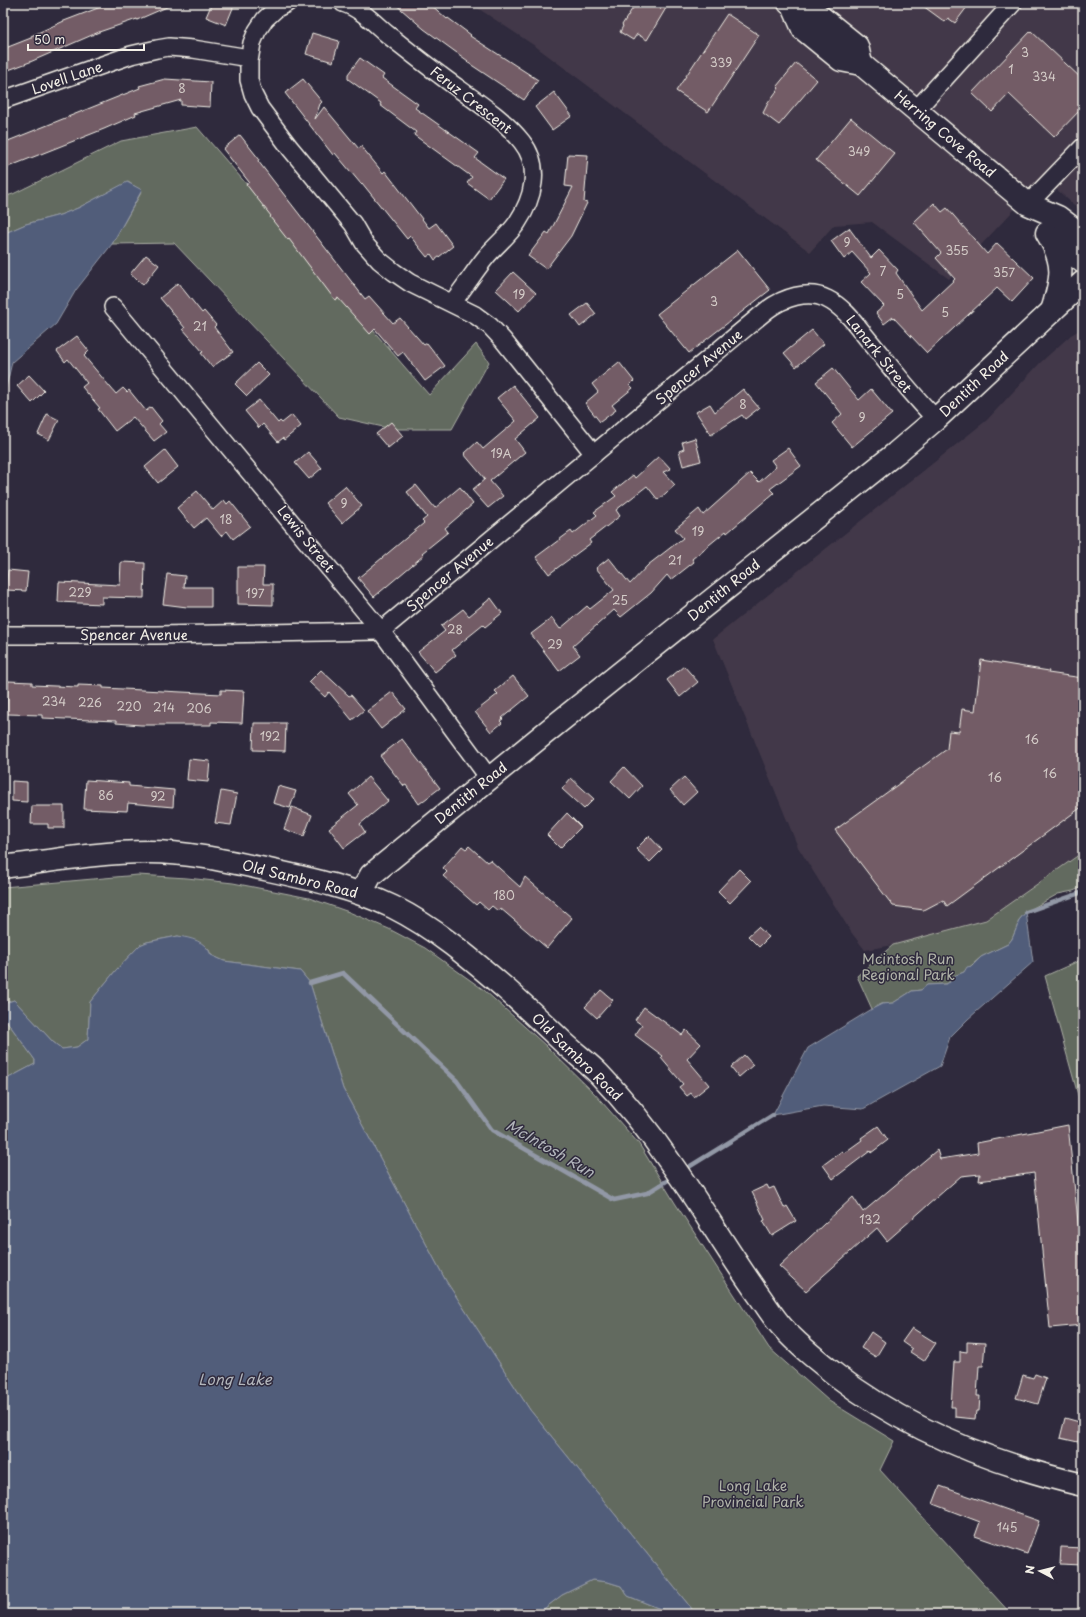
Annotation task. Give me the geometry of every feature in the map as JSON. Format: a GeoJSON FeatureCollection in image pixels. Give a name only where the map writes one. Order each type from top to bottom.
{"type":"FeatureCollection","features":[{"type":"Feature","properties":{"kind":"main road","name":"Herring Cove Road"},"geometry":{"type":"LineString","coordinates":[[791,5],[803,29],[842,60],[861,64],[1028,204],[1058,217],[1083,236]]}},
{"type":"Feature","properties":{"kind":"main road","name":"Herring Cove Road"},"geometry":{"type":"LineString","coordinates":[[1028,204],[1047,233],[1083,262]]}},
{"type":"Feature","properties":{"kind":"main road"},"geometry":{"type":"LineString","coordinates":[[1047,233],[1059,258],[1061,273],[1059,288],[1052,311]]}},
{"type":"Feature","properties":{"kind":"main road","name":"Dentith Road"},"geometry":{"type":"LineString","coordinates":[[362,893],[371,875],[489,778],[896,453],[936,419],[1083,282]]}},
{"type":"Feature","properties":{"kind":"main road"},"geometry":{"type":"LineString","coordinates":[[1052,311],[1083,299]]}},
{"type":"Feature","properties":{"kind":"main road","name":"Old Sambro Road"},"geometry":{"type":"LineString","coordinates":[[3,867],[148,852],[182,854],[214,859],[304,878],[362,893],[396,908],[422,923],[453,945],[496,981],[599,1074],[628,1107],[676,1171],[709,1219],[738,1266],[780,1325],[802,1347],[845,1381],[897,1415],[953,1444],[1011,1466],[1083,1485]]}},
{"type":"Feature","properties":{"kind":"street"},"geometry":{"type":"LineString","coordinates":[[286,3],[273,11],[254,36],[249,58],[249,72],[251,87],[260,108],[290,148],[353,224],[369,249],[385,265],[404,279],[423,290],[467,310],[490,326],[503,340],[594,454]]}},
{"type":"Feature","properties":{"kind":"street","name":"Feruz Crescent"},"geometry":{"type":"LineString","coordinates":[[343,3],[358,10],[436,72],[494,115],[517,136],[526,147],[530,156],[534,170],[533,188],[523,212],[517,223],[478,268],[452,303]]}},
{"type":"Feature","properties":{"kind":"street"},"geometry":{"type":"LineString","coordinates":[[916,110],[1013,3]]}},
{"type":"Feature","properties":{"kind":"street","name":"Lovell Lane"},"geometry":{"type":"LineString","coordinates":[[3,100],[131,55],[157,49],[187,48],[249,58]]}},
{"type":"Feature","properties":{"kind":"street"},"geometry":{"type":"LineString","coordinates":[[1028,204],[1083,147]]}},
{"type":"Feature","properties":{"kind":"street","name":"Spencer Avenue"},"geometry":{"type":"LineString","coordinates":[[3,635],[156,635],[381,631],[772,306],[796,296],[818,296]]}},
{"type":"Feature","properties":{"kind":"street","name":"Lanark Street"},"geometry":{"type":"LineString","coordinates":[[818,296],[827,299],[846,312],[904,384],[936,419]]}},
{"type":"Feature","properties":{"kind":"street","name":"Lewis Street"},"geometry":{"type":"LineString","coordinates":[[113,307],[381,631],[489,778]]}},
{"type":"Feature","properties":{"kind":"shaded area"},"geometry":{"type":"Polygon","coordinates":[[[470,3],[1071,3],[1083,14],[1083,213],[1044,178],[949,279],[872,222],[834,225],[810,252],[535,46],[470,3]]]}},
{"type":"Feature","properties":{"kind":"shaded area"},"geometry":{"type":"Polygon","coordinates":[[[1083,328],[1083,852],[986,920],[893,945],[865,950],[851,932],[798,847],[713,639],[987,420],[1040,363],[1071,335],[1083,328]]]}},
{"type":"Feature","properties":{"kind":"green space"},"geometry":{"type":"Polygon","coordinates":[[[197,127],[429,395],[476,344],[489,362],[452,429],[392,429],[339,417],[174,243],[112,244],[142,191],[128,182],[78,208],[60,215],[26,224],[3,234],[3,197],[13,194],[121,141],[197,127]]]}},
{"type":"Feature","properties":{"kind":"green space","name":"Mcintosh Run Regional Park"},"geometry":{"type":"Polygon","coordinates":[[[1083,852],[1083,887],[1058,894],[1026,912],[1019,920],[1012,939],[1008,944],[981,957],[964,972],[954,976],[950,982],[946,984],[927,985],[921,990],[912,991],[893,1003],[882,1004],[872,1009],[857,976],[893,945],[986,920],[1083,852]]]}},
{"type":"Feature","properties":{"kind":"green space","name":"Long Lake Provincial Park"},"geometry":{"type":"Polygon","coordinates":[[[138,875],[233,883],[309,898],[349,912],[389,929],[425,948],[484,990],[545,1045],[594,1093],[639,1144],[675,1203],[769,1348],[829,1401],[894,1441],[880,1470],[1011,1614],[696,1614],[530,1410],[446,1281],[343,1089],[310,983],[300,971],[224,961],[211,955],[209,950],[178,936],[147,942],[140,945],[116,970],[90,1002],[88,1039],[77,1047],[62,1049],[53,1042],[14,1000],[8,1002],[3,1007],[3,887],[138,875]]]}},
{"type":"Feature","properties":{"kind":"green space"},"geometry":{"type":"Polygon","coordinates":[[[1083,959],[1083,1113],[1045,976],[1083,959]]]}},
{"type":"Feature","properties":{"kind":"green space"},"geometry":{"type":"Polygon","coordinates":[[[3,1018],[35,1060],[35,1064],[3,1081],[3,1018]]]}},
{"type":"Feature","properties":{"kind":"green space"},"geometry":{"type":"Polygon","coordinates":[[[592,1580],[608,1582],[621,1586],[628,1596],[673,1614],[537,1614],[562,1595],[592,1580]]]}},
{"type":"Feature","properties":{"kind":"water"},"geometry":{"type":"Polygon","coordinates":[[[127,182],[142,190],[112,244],[76,290],[56,324],[12,362],[6,388],[3,387],[3,234],[26,224],[60,215],[78,208],[127,182]]]}},
{"type":"Feature","properties":{"kind":"water"},"geometry":{"type":"Polygon","coordinates":[[[1026,912],[1033,962],[968,1019],[950,1037],[940,1066],[863,1109],[823,1106],[773,1115],[808,1048],[882,1004],[893,1003],[912,991],[921,990],[927,985],[946,984],[950,982],[954,976],[964,972],[967,967],[972,966],[981,957],[1008,944],[1012,939],[1019,920],[1026,912]]]}},
{"type":"Feature","properties":{"kind":"water","name":"Long Lake"},"geometry":{"type":"Polygon","coordinates":[[[178,936],[202,943],[209,950],[211,955],[224,961],[300,971],[310,983],[343,1089],[446,1281],[530,1410],[696,1614],[673,1614],[628,1596],[621,1586],[608,1582],[592,1580],[562,1595],[537,1614],[3,1614],[3,1081],[35,1064],[35,1060],[3,1018],[3,1007],[8,1002],[14,1000],[53,1042],[62,1049],[77,1047],[88,1039],[90,1002],[116,970],[140,945],[147,942],[178,936]]]}},
{"type":"Feature","properties":{"kind":"building"},"geometry":{"type":"Polygon","coordinates":[[[111,3],[176,3],[137,20],[99,32],[3,72],[3,49],[31,38],[31,36],[64,21],[111,3]]]}},
{"type":"Feature","properties":{"kind":"building"},"geometry":{"type":"Polygon","coordinates":[[[212,3],[235,3],[226,25],[206,17],[212,3]]]}},
{"type":"Feature","properties":{"kind":"building"},"geometry":{"type":"Polygon","coordinates":[[[394,3],[429,3],[447,19],[448,18],[471,35],[470,36],[538,80],[524,100],[467,62],[468,61],[424,29],[394,3]]]}},
{"type":"Feature","properties":{"kind":"building"},"geometry":{"type":"Polygon","coordinates":[[[636,3],[669,3],[647,40],[637,34],[633,40],[620,32],[623,26],[622,25],[636,3]]]}},
{"type":"Feature","properties":{"kind":"building"},"geometry":{"type":"Polygon","coordinates":[[[919,3],[970,3],[955,23],[948,18],[945,22],[919,3]]]}},
{"type":"Feature","properties":{"kind":"building"},"geometry":{"type":"Polygon","coordinates":[[[727,14],[759,35],[708,112],[676,91],[727,14]]]}},
{"type":"Feature","properties":{"kind":"building"},"geometry":{"type":"Polygon","coordinates":[[[1031,31],[1083,80],[1083,107],[1054,137],[1009,94],[992,112],[972,93],[1031,31]]]}},
{"type":"Feature","properties":{"kind":"building"},"geometry":{"type":"Polygon","coordinates":[[[312,33],[339,41],[333,62],[306,54],[312,33]]]}},
{"type":"Feature","properties":{"kind":"building"},"geometry":{"type":"Polygon","coordinates":[[[360,58],[384,75],[382,78],[418,104],[415,108],[479,153],[475,158],[504,179],[489,199],[467,183],[472,177],[414,135],[416,132],[380,105],[381,103],[348,79],[348,74],[360,58]]]}},
{"type":"Feature","properties":{"kind":"building"},"geometry":{"type":"Polygon","coordinates":[[[796,63],[817,80],[779,125],[763,113],[779,88],[777,86],[796,63]]]}},
{"type":"Feature","properties":{"kind":"building"},"geometry":{"type":"Polygon","coordinates":[[[165,79],[211,82],[210,107],[181,105],[181,100],[135,113],[136,115],[104,129],[8,167],[3,153],[3,143],[140,88],[139,86],[165,79]]]}},
{"type":"Feature","properties":{"kind":"building"},"geometry":{"type":"Polygon","coordinates":[[[303,79],[322,102],[315,119],[324,107],[359,149],[361,146],[383,173],[385,171],[429,228],[436,223],[453,246],[435,260],[431,254],[427,257],[410,236],[407,239],[362,183],[361,184],[335,153],[333,155],[285,93],[303,79]]]}},
{"type":"Feature","properties":{"kind":"building"},"geometry":{"type":"Polygon","coordinates":[[[554,92],[572,116],[552,130],[535,107],[554,92]]]}},
{"type":"Feature","properties":{"kind":"building"},"geometry":{"type":"Polygon","coordinates":[[[851,118],[895,154],[860,196],[816,160],[851,118]]]}},
{"type":"Feature","properties":{"kind":"building"},"geometry":{"type":"Polygon","coordinates":[[[240,135],[259,159],[258,161],[365,299],[369,296],[393,323],[400,318],[424,345],[427,343],[445,366],[425,381],[403,352],[398,356],[375,329],[370,334],[338,298],[335,300],[289,239],[288,240],[270,217],[271,216],[246,184],[249,182],[223,149],[240,135]]]}},
{"type":"Feature","properties":{"kind":"building"},"geometry":{"type":"Polygon","coordinates":[[[568,154],[588,155],[584,202],[587,203],[571,236],[546,269],[528,256],[546,232],[549,234],[573,187],[565,186],[568,154]]]}},
{"type":"Feature","properties":{"kind":"building"},"geometry":{"type":"Polygon","coordinates":[[[934,203],[942,212],[947,208],[987,254],[997,243],[1034,278],[1012,302],[997,288],[927,353],[893,317],[884,324],[876,313],[884,306],[861,282],[871,273],[852,252],[844,259],[831,241],[849,228],[871,258],[879,250],[898,270],[896,273],[922,310],[955,279],[936,258],[941,253],[914,222],[934,203]]]}},
{"type":"Feature","properties":{"kind":"building"},"geometry":{"type":"Polygon","coordinates":[[[738,250],[770,290],[689,353],[657,314],[738,250]]]}},
{"type":"Feature","properties":{"kind":"building"},"geometry":{"type":"Polygon","coordinates":[[[146,255],[159,265],[143,285],[130,274],[146,255]]]}},
{"type":"Feature","properties":{"kind":"building"},"geometry":{"type":"Polygon","coordinates":[[[513,272],[536,293],[519,311],[496,290],[513,272]]]}},
{"type":"Feature","properties":{"kind":"building"},"geometry":{"type":"Polygon","coordinates":[[[178,283],[202,313],[204,311],[216,325],[214,327],[233,352],[212,367],[201,353],[203,352],[183,329],[185,328],[160,298],[178,283]]]}},
{"type":"Feature","properties":{"kind":"building"},"geometry":{"type":"Polygon","coordinates":[[[587,303],[596,314],[580,327],[571,315],[587,303]]]}},
{"type":"Feature","properties":{"kind":"building"},"geometry":{"type":"Polygon","coordinates":[[[812,330],[824,344],[796,367],[784,353],[812,330]]]}},
{"type":"Feature","properties":{"kind":"building"},"geometry":{"type":"Polygon","coordinates":[[[77,336],[89,351],[84,356],[116,394],[123,388],[127,392],[129,390],[146,411],[151,407],[162,421],[159,424],[166,432],[154,441],[133,417],[115,431],[98,409],[100,408],[82,387],[87,383],[68,359],[65,362],[57,351],[77,336]]]}},
{"type":"Feature","properties":{"kind":"building"},"geometry":{"type":"Polygon","coordinates":[[[619,362],[634,381],[630,385],[633,388],[612,405],[616,410],[600,422],[585,403],[598,392],[592,384],[619,362]]]}},
{"type":"Feature","properties":{"kind":"building"},"geometry":{"type":"Polygon","coordinates":[[[257,363],[269,375],[247,396],[235,384],[257,363]]]}},
{"type":"Feature","properties":{"kind":"building"},"geometry":{"type":"Polygon","coordinates":[[[833,368],[859,400],[871,389],[892,414],[852,447],[832,423],[842,414],[816,382],[833,368]]]}},
{"type":"Feature","properties":{"kind":"building"},"geometry":{"type":"Polygon","coordinates":[[[29,375],[44,391],[32,403],[17,386],[29,375]]]}},
{"type":"Feature","properties":{"kind":"building"},"geometry":{"type":"Polygon","coordinates":[[[513,385],[540,418],[515,439],[525,452],[490,481],[503,496],[488,508],[472,490],[485,479],[464,454],[477,442],[483,449],[516,421],[497,398],[513,385]]]}},
{"type":"Feature","properties":{"kind":"building"},"geometry":{"type":"Polygon","coordinates":[[[743,389],[759,408],[745,419],[742,415],[711,435],[696,412],[710,404],[715,412],[743,389]]]}},
{"type":"Feature","properties":{"kind":"building"},"geometry":{"type":"Polygon","coordinates":[[[259,400],[278,423],[280,421],[282,423],[292,415],[301,426],[284,440],[283,438],[278,442],[263,424],[259,428],[245,411],[259,400]]]}},
{"type":"Feature","properties":{"kind":"building"},"geometry":{"type":"Polygon","coordinates":[[[47,414],[59,420],[49,440],[38,434],[47,414]]]}},
{"type":"Feature","properties":{"kind":"building"},"geometry":{"type":"Polygon","coordinates":[[[391,422],[403,436],[388,448],[376,434],[391,422]]]}},
{"type":"Feature","properties":{"kind":"building"},"geometry":{"type":"Polygon","coordinates":[[[695,438],[701,461],[683,466],[679,451],[684,449],[682,442],[695,438]]]}},
{"type":"Feature","properties":{"kind":"building"},"geometry":{"type":"Polygon","coordinates":[[[788,448],[801,466],[770,489],[774,493],[727,533],[726,531],[692,559],[694,562],[671,580],[667,575],[651,593],[621,617],[614,610],[573,646],[580,655],[559,671],[531,634],[552,618],[560,629],[587,606],[590,609],[614,590],[596,568],[609,558],[630,584],[648,565],[683,538],[675,529],[699,509],[703,515],[750,473],[759,482],[776,467],[771,460],[788,448]]]}},
{"type":"Feature","properties":{"kind":"building"},"geometry":{"type":"Polygon","coordinates":[[[165,450],[178,467],[158,483],[145,467],[165,450]]]}},
{"type":"Feature","properties":{"kind":"building"},"geometry":{"type":"Polygon","coordinates":[[[308,452],[322,468],[309,479],[295,463],[308,452]]]}},
{"type":"Feature","properties":{"kind":"building"},"geometry":{"type":"Polygon","coordinates":[[[659,456],[671,469],[663,472],[675,485],[658,500],[647,486],[616,510],[620,516],[589,540],[591,543],[549,574],[536,557],[571,531],[573,534],[597,515],[594,512],[616,496],[612,492],[633,475],[635,478],[659,456]]]}},
{"type":"Feature","properties":{"kind":"building"},"geometry":{"type":"Polygon","coordinates":[[[416,485],[435,508],[460,487],[473,504],[445,528],[448,532],[422,553],[424,555],[374,597],[358,578],[424,523],[422,521],[427,517],[407,492],[416,485]]]}},
{"type":"Feature","properties":{"kind":"building"},"geometry":{"type":"Polygon","coordinates":[[[345,486],[362,506],[342,523],[325,503],[345,486]]]}},
{"type":"Feature","properties":{"kind":"building"},"geometry":{"type":"Polygon","coordinates":[[[197,491],[213,510],[224,500],[227,504],[230,501],[250,526],[233,539],[227,531],[221,536],[206,518],[194,528],[177,508],[197,491]]]}},
{"type":"Feature","properties":{"kind":"building"},"geometry":{"type":"Polygon","coordinates":[[[121,562],[145,563],[144,598],[102,597],[102,604],[58,602],[59,582],[120,585],[121,562]]]}},
{"type":"Feature","properties":{"kind":"building"},"geometry":{"type":"Polygon","coordinates":[[[238,567],[264,567],[263,584],[273,584],[273,605],[238,604],[238,567]]]}},
{"type":"Feature","properties":{"kind":"building"},"geometry":{"type":"Polygon","coordinates":[[[8,570],[28,572],[26,591],[6,590],[8,570]]]}},
{"type":"Feature","properties":{"kind":"building"},"geometry":{"type":"Polygon","coordinates":[[[167,574],[185,576],[184,587],[211,587],[211,607],[187,607],[163,604],[167,574]]]}},
{"type":"Feature","properties":{"kind":"building"},"geometry":{"type":"Polygon","coordinates":[[[491,598],[502,613],[485,627],[483,625],[452,650],[456,655],[435,672],[418,652],[445,631],[441,626],[463,609],[469,616],[491,598]]]}},
{"type":"Feature","properties":{"kind":"building"},"geometry":{"type":"Polygon","coordinates":[[[981,660],[1083,678],[1083,806],[947,906],[943,900],[924,910],[893,906],[835,830],[947,749],[949,731],[959,732],[962,709],[975,711],[981,660]]]}},
{"type":"Feature","properties":{"kind":"building"},"geometry":{"type":"Polygon","coordinates":[[[684,666],[698,682],[680,697],[667,680],[684,666]]]}},
{"type":"Feature","properties":{"kind":"building"},"geometry":{"type":"Polygon","coordinates":[[[321,670],[349,696],[351,695],[364,710],[352,720],[329,692],[325,697],[309,682],[321,670]]]}},
{"type":"Feature","properties":{"kind":"building"},"geometry":{"type":"Polygon","coordinates":[[[513,676],[529,696],[502,718],[503,719],[500,721],[502,723],[491,732],[475,712],[498,694],[495,691],[513,676]]]}},
{"type":"Feature","properties":{"kind":"building"},"geometry":{"type":"Polygon","coordinates":[[[8,681],[32,682],[32,685],[78,687],[78,685],[103,686],[103,688],[221,694],[221,690],[244,691],[242,723],[211,722],[211,725],[141,725],[116,723],[116,721],[42,718],[42,715],[7,714],[8,681]]]}},
{"type":"Feature","properties":{"kind":"building"},"geometry":{"type":"Polygon","coordinates":[[[392,692],[406,709],[381,729],[367,711],[392,692]]]}},
{"type":"Feature","properties":{"kind":"building"},"geometry":{"type":"Polygon","coordinates":[[[254,723],[286,723],[285,751],[253,750],[254,723]]]}},
{"type":"Feature","properties":{"kind":"building"},"geometry":{"type":"Polygon","coordinates":[[[402,739],[440,788],[419,804],[406,785],[404,786],[380,756],[402,739]]]}},
{"type":"Feature","properties":{"kind":"building"},"geometry":{"type":"Polygon","coordinates":[[[189,759],[210,761],[208,782],[187,780],[189,759]]]}},
{"type":"Feature","properties":{"kind":"building"},"geometry":{"type":"Polygon","coordinates":[[[624,767],[642,786],[630,799],[611,781],[624,767]]]}},
{"type":"Feature","properties":{"kind":"building"},"geometry":{"type":"Polygon","coordinates":[[[368,777],[388,801],[360,824],[365,832],[344,848],[329,828],[358,805],[349,794],[368,777]]]}},
{"type":"Feature","properties":{"kind":"building"},"geometry":{"type":"Polygon","coordinates":[[[684,777],[697,792],[683,805],[670,790],[684,777]]]}},
{"type":"Feature","properties":{"kind":"building"},"geometry":{"type":"Polygon","coordinates":[[[571,778],[594,799],[584,809],[562,789],[571,778]]]}},
{"type":"Feature","properties":{"kind":"building"},"geometry":{"type":"Polygon","coordinates":[[[86,780],[129,783],[129,786],[174,790],[173,807],[128,803],[127,811],[84,809],[86,780]]]}},
{"type":"Feature","properties":{"kind":"building"},"geometry":{"type":"Polygon","coordinates":[[[12,781],[27,782],[27,802],[12,801],[12,781]]]}},
{"type":"Feature","properties":{"kind":"building"},"geometry":{"type":"Polygon","coordinates":[[[278,786],[296,791],[290,808],[273,803],[278,786]]]}},
{"type":"Feature","properties":{"kind":"building"},"geometry":{"type":"Polygon","coordinates":[[[221,791],[237,794],[231,825],[215,823],[221,791]]]}},
{"type":"Feature","properties":{"kind":"building"},"geometry":{"type":"Polygon","coordinates":[[[32,806],[64,806],[64,828],[48,828],[48,824],[31,824],[32,806]]]}},
{"type":"Feature","properties":{"kind":"building"},"geometry":{"type":"Polygon","coordinates":[[[292,807],[312,815],[304,836],[284,829],[292,807]]]}},
{"type":"Feature","properties":{"kind":"building"},"geometry":{"type":"Polygon","coordinates":[[[567,813],[581,827],[560,848],[547,835],[567,813]]]}},
{"type":"Feature","properties":{"kind":"building"},"geometry":{"type":"Polygon","coordinates":[[[649,836],[662,850],[650,862],[636,849],[649,836]]]}},
{"type":"Feature","properties":{"kind":"building"},"geometry":{"type":"Polygon","coordinates":[[[462,846],[466,849],[469,846],[487,862],[490,860],[520,887],[525,877],[572,918],[547,948],[500,908],[498,911],[492,906],[488,910],[479,902],[476,905],[443,876],[447,872],[443,868],[462,846]]]}},
{"type":"Feature","properties":{"kind":"building"},"geometry":{"type":"Polygon","coordinates":[[[739,869],[751,881],[730,903],[718,891],[739,869]]]}},
{"type":"Feature","properties":{"kind":"building"},"geometry":{"type":"Polygon","coordinates":[[[758,927],[769,937],[759,947],[748,936],[758,927]]]}},
{"type":"Feature","properties":{"kind":"building"},"geometry":{"type":"Polygon","coordinates":[[[601,990],[613,1000],[597,1018],[585,1007],[601,990]]]}},
{"type":"Feature","properties":{"kind":"building"},"geometry":{"type":"Polygon","coordinates":[[[644,1007],[682,1035],[686,1030],[701,1044],[687,1059],[709,1085],[694,1097],[691,1093],[687,1096],[679,1087],[683,1084],[661,1058],[663,1056],[635,1035],[642,1025],[635,1020],[644,1007]]]}},
{"type":"Feature","properties":{"kind":"building"},"geometry":{"type":"Polygon","coordinates":[[[744,1055],[753,1065],[739,1077],[731,1067],[744,1055]]]}},
{"type":"Feature","properties":{"kind":"building"},"geometry":{"type":"Polygon","coordinates":[[[1068,1125],[1083,1270],[1083,1325],[1050,1328],[1034,1173],[979,1181],[980,1174],[961,1176],[887,1241],[877,1228],[806,1291],[779,1266],[853,1197],[863,1212],[937,1150],[940,1159],[978,1153],[977,1143],[1068,1125]]]}},
{"type":"Feature","properties":{"kind":"building"},"geometry":{"type":"Polygon","coordinates":[[[878,1126],[888,1140],[871,1153],[870,1151],[833,1179],[823,1165],[842,1151],[844,1153],[878,1126]]]}},
{"type":"Feature","properties":{"kind":"building"},"geometry":{"type":"Polygon","coordinates":[[[767,1185],[769,1189],[774,1187],[784,1208],[787,1206],[796,1221],[772,1236],[763,1221],[765,1220],[752,1192],[767,1185]]]}},
{"type":"Feature","properties":{"kind":"building"},"geometry":{"type":"Polygon","coordinates":[[[912,1328],[936,1343],[924,1361],[910,1352],[912,1349],[902,1342],[912,1328]]]}},
{"type":"Feature","properties":{"kind":"building"},"geometry":{"type":"Polygon","coordinates":[[[871,1332],[885,1342],[876,1357],[861,1348],[871,1332]]]}},
{"type":"Feature","properties":{"kind":"building"},"geometry":{"type":"Polygon","coordinates":[[[967,1342],[985,1343],[983,1366],[979,1366],[977,1396],[980,1396],[979,1411],[976,1411],[975,1419],[955,1417],[955,1407],[951,1407],[954,1362],[960,1362],[960,1351],[967,1352],[967,1342]]]}},
{"type":"Feature","properties":{"kind":"building"},"geometry":{"type":"Polygon","coordinates":[[[1035,1374],[1046,1378],[1038,1404],[1016,1398],[1023,1375],[1033,1378],[1035,1374]]]}},
{"type":"Feature","properties":{"kind":"building"},"geometry":{"type":"Polygon","coordinates":[[[1065,1418],[1083,1423],[1078,1442],[1060,1438],[1065,1418]]]}},
{"type":"Feature","properties":{"kind":"building"},"geometry":{"type":"Polygon","coordinates":[[[940,1486],[1039,1521],[1027,1554],[975,1536],[980,1522],[933,1504],[940,1486]]]}},
{"type":"Feature","properties":{"kind":"building"},"geometry":{"type":"Polygon","coordinates":[[[1061,1547],[1083,1548],[1082,1565],[1060,1564],[1061,1547]]]}},
{"type":"Feature","properties":{"kind":"waterway","name":"McIntosh Run"},"geometry":{"type":"LineString","coordinates":[[1026,912],[1083,892]]}},
{"type":"Feature","properties":{"kind":"waterway","name":"McIntosh Run"},"geometry":{"type":"LineString","coordinates":[[310,983],[343,973],[457,1081],[492,1130],[614,1200],[647,1193],[673,1177]]}},
{"type":"Feature","properties":{"kind":"waterway","name":"McIntosh Run"},"geometry":{"type":"LineString","coordinates":[[684,1170],[773,1115]]}}]}
